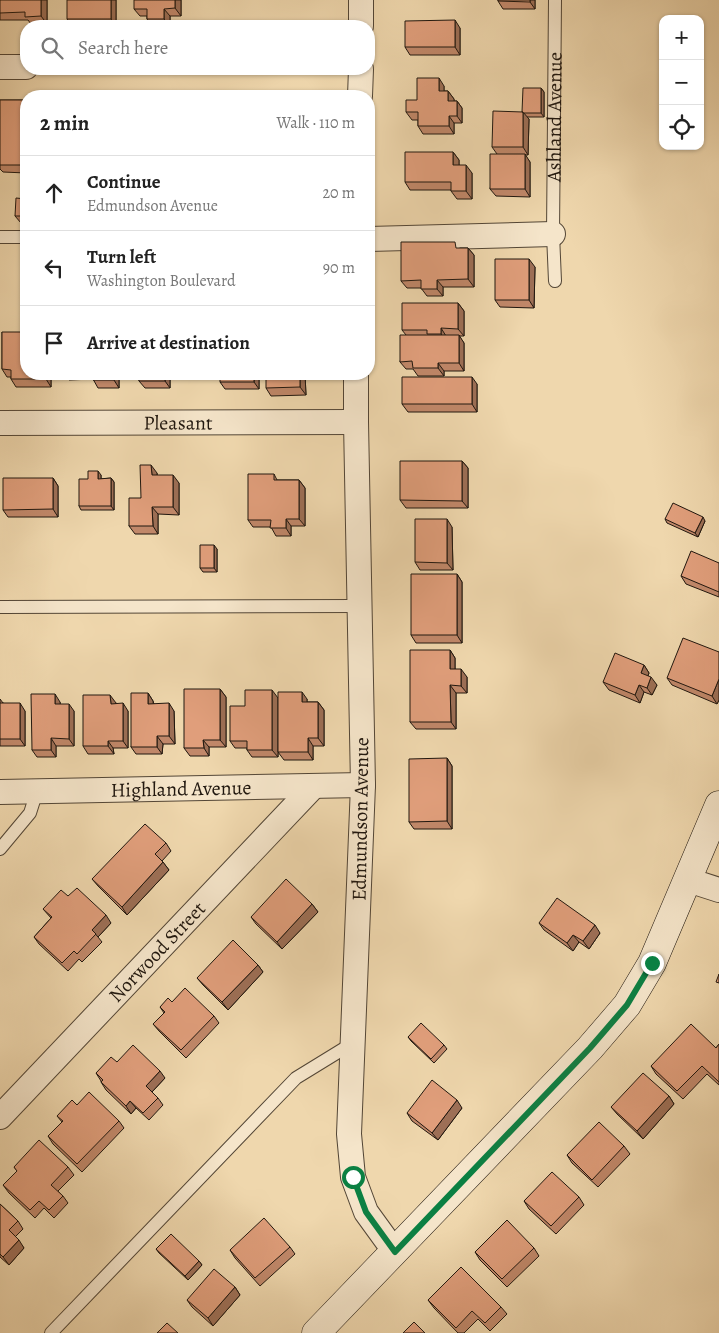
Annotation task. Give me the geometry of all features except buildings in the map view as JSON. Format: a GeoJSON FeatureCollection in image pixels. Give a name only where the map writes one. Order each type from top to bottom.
{"type":"FeatureCollection","features":[{"type":"Feature","properties":{"kind":"street"},"geometry":{"type":"LineString","coordinates":[[361,20],[362,0]]}},
{"type":"Feature","properties":{"kind":"street"},"geometry":{"type":"LineString","coordinates":[[0,67],[20,67]]}},
{"type":"Feature","properties":{"kind":"street"},"geometry":{"type":"LineString","coordinates":[[360,90],[361,75]]}},
{"type":"Feature","properties":{"kind":"street"},"geometry":{"type":"LineString","coordinates":[[375,239],[553,234]]}},
{"type":"Feature","properties":{"kind":"street","name":"Edmundson Avenue"},"geometry":{"type":"LineString","coordinates":[[356,380],[363,785],[349,1134],[353,1177],[366,1212],[395,1252]]}},
{"type":"Feature","properties":{"kind":"street","name":"Pleasant"},"geometry":{"type":"LineString","coordinates":[[0,423],[356,422]]}},
{"type":"Feature","properties":{"kind":"street","name":"Highland Avenue"},"geometry":{"type":"LineString","coordinates":[[0,792],[363,785]]}},
{"type":"Feature","properties":{"kind":"street","name":"Norwood Street"},"geometry":{"type":"LineString","coordinates":[[0,1117],[313,787]]}},
{"type":"Feature","properties":{"kind":"street"},"geometry":{"type":"LineString","coordinates":[[316,1333],[590,1048],[627,1005],[652,963],[719,805]]}},
{"type":"Feature","properties":{"kind":"street"},"geometry":{"type":"LineString","coordinates":[[688,880],[719,890]]}},
{"type":"Feature","properties":{"kind":"lane","name":"Ashland Avenue"},"geometry":{"type":"LineString","coordinates":[[555,0],[553,234],[555,281]]}},
{"type":"Feature","properties":{"kind":"lane"},"geometry":{"type":"LineString","coordinates":[[0,237],[20,238]]}},
{"type":"Feature","properties":{"kind":"lane"},"geometry":{"type":"LineString","coordinates":[[0,607],[359,606]]}},
{"type":"Feature","properties":{"kind":"lane"},"geometry":{"type":"LineString","coordinates":[[0,849],[30,812],[37,792]]}},
{"type":"Feature","properties":{"kind":"lane"},"geometry":{"type":"LineString","coordinates":[[51,1333],[296,1078],[353,1044]]}},
{"type":"Feature","properties":{"kind":"route"},"geometry":{"type":"LineString","coordinates":[[353,1177],[366,1212],[395,1252],[590,1048],[627,1005],[652,963]]}}]}
